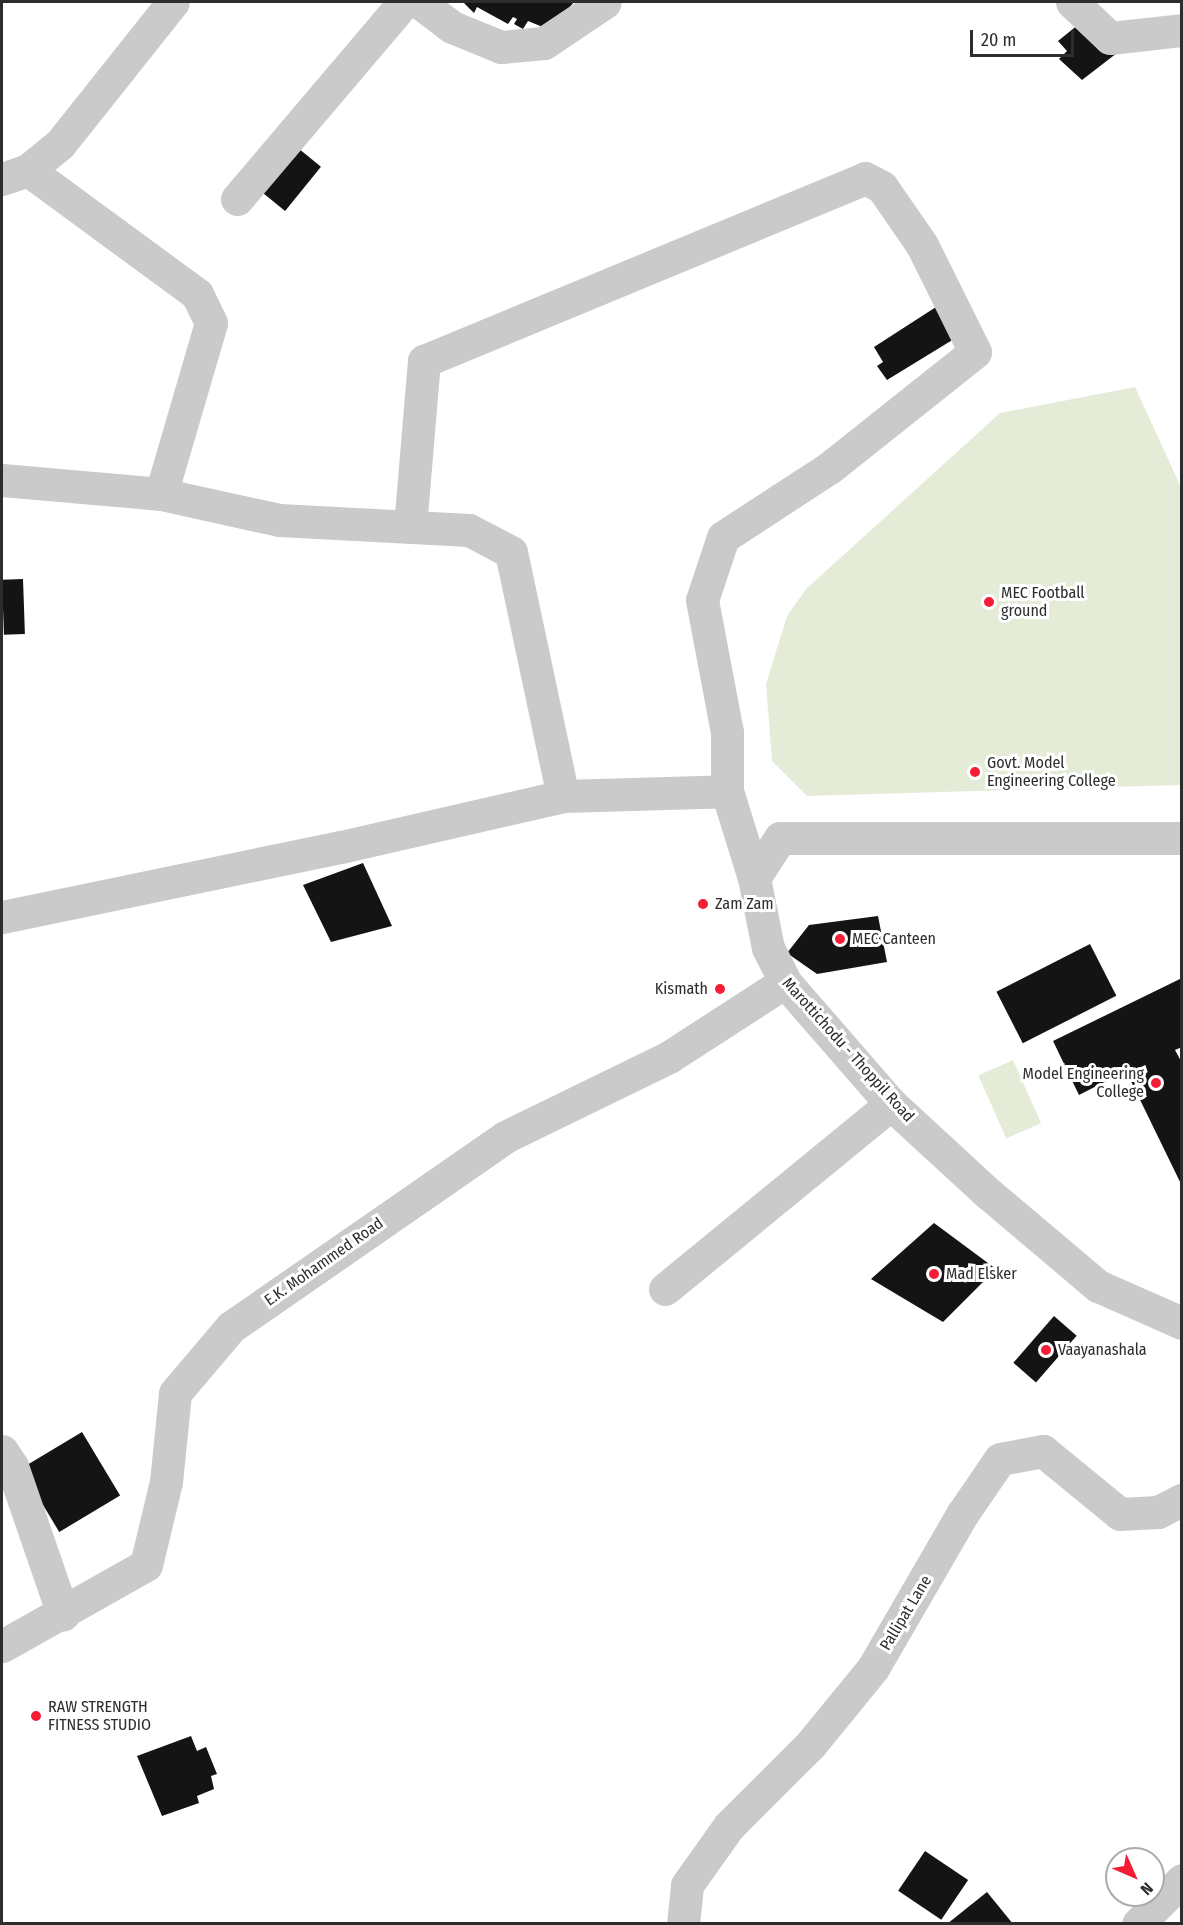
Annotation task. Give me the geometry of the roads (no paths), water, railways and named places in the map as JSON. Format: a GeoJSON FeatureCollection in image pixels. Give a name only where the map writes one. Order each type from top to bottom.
{"type":"FeatureCollection","features":[{"type":"Feature","properties":{"kind":"street"},"geometry":{"type":"LineString","coordinates":[[161,494],[211,323],[197,294],[15,174],[60,144],[173,2]]}},
{"type":"Feature","properties":{"kind":"street"},"geometry":{"type":"LineString","coordinates":[[237,199],[404,2]]}},
{"type":"Feature","properties":{"kind":"street"},"geometry":{"type":"LineString","coordinates":[[419,2],[452,27],[501,47],[544,43],[605,2]]}},
{"type":"Feature","properties":{"kind":"street"},"geometry":{"type":"LineString","coordinates":[[1072,2],[1110,38],[1182,30]]}},
{"type":"Feature","properties":{"kind":"street","name":"Marottichodu - Thoppil Road"},"geometry":{"type":"LineString","coordinates":[[410,527],[424,361],[866,178],[882,188],[922,245],[975,352],[829,468],[723,537],[702,600],[727,732],[727,791],[754,878],[768,948],[785,982],[891,1104],[989,1194],[1098,1286],[1182,1323]]}},
{"type":"Feature","properties":{"kind":"street"},"geometry":{"type":"LineString","coordinates":[[2,480],[161,494],[279,520],[469,530],[511,552],[563,795]]}},
{"type":"Feature","properties":{"kind":"street"},"geometry":{"type":"LineString","coordinates":[[2,917],[341,847],[563,795],[727,791]]}},
{"type":"Feature","properties":{"kind":"street"},"geometry":{"type":"LineString","coordinates":[[754,878],[780,838],[1182,838]]}},
{"type":"Feature","properties":{"kind":"street","name":"E.K. Mohammed Road"},"geometry":{"type":"LineString","coordinates":[[2,1646],[63,1614],[146,1565],[166,1482],[175,1393],[231,1327],[505,1137],[669,1057],[785,982]]}},
{"type":"Feature","properties":{"kind":"street"},"geometry":{"type":"LineString","coordinates":[[665,1289],[891,1104]]}},
{"type":"Feature","properties":{"kind":"street"},"geometry":{"type":"LineString","coordinates":[[2,1451],[12,1466],[63,1614]]}},
{"type":"Feature","properties":{"kind":"street","name":"Pallipat Lane"},"geometry":{"type":"LineString","coordinates":[[683,1923],[687,1885],[729,1826],[811,1744],[873,1668],[963,1513],[1000,1459],[1042,1451],[1120,1514],[1158,1512],[1182,1500]]}},
{"type":"Feature","properties":{"kind":"street"},"geometry":{"type":"LineString","coordinates":[[1138,1923],[1182,1880]]}},
{"type":"Feature","properties":{"kind":"place","name":"MEC Football ground"},"geometry":{"type":"Point","coordinates":[989,602]}},
{"type":"Feature","properties":{"kind":"place","name":"Govt. Model Engineering College"},"geometry":{"type":"Point","coordinates":[975,772]}},
{"type":"Feature","properties":{"kind":"place","name":"Zam Zam"},"geometry":{"type":"Point","coordinates":[703,904]}},
{"type":"Feature","properties":{"kind":"place","name":"MEC Canteen"},"geometry":{"type":"Point","coordinates":[840,939]}},
{"type":"Feature","properties":{"kind":"place","name":"Kismath"},"geometry":{"type":"Point","coordinates":[720,989]}},
{"type":"Feature","properties":{"kind":"place","name":"Model Engineering College"},"geometry":{"type":"Point","coordinates":[1156,1083]}},
{"type":"Feature","properties":{"kind":"place","name":"Mad Elsker"},"geometry":{"type":"Point","coordinates":[934,1274]}},
{"type":"Feature","properties":{"kind":"place","name":"Vaayanashala"},"geometry":{"type":"Point","coordinates":[1046,1350]}},
{"type":"Feature","properties":{"kind":"place","name":"RAW STRENGTH FITNESS STUDIO"},"geometry":{"type":"Point","coordinates":[36,1716]}}]}
